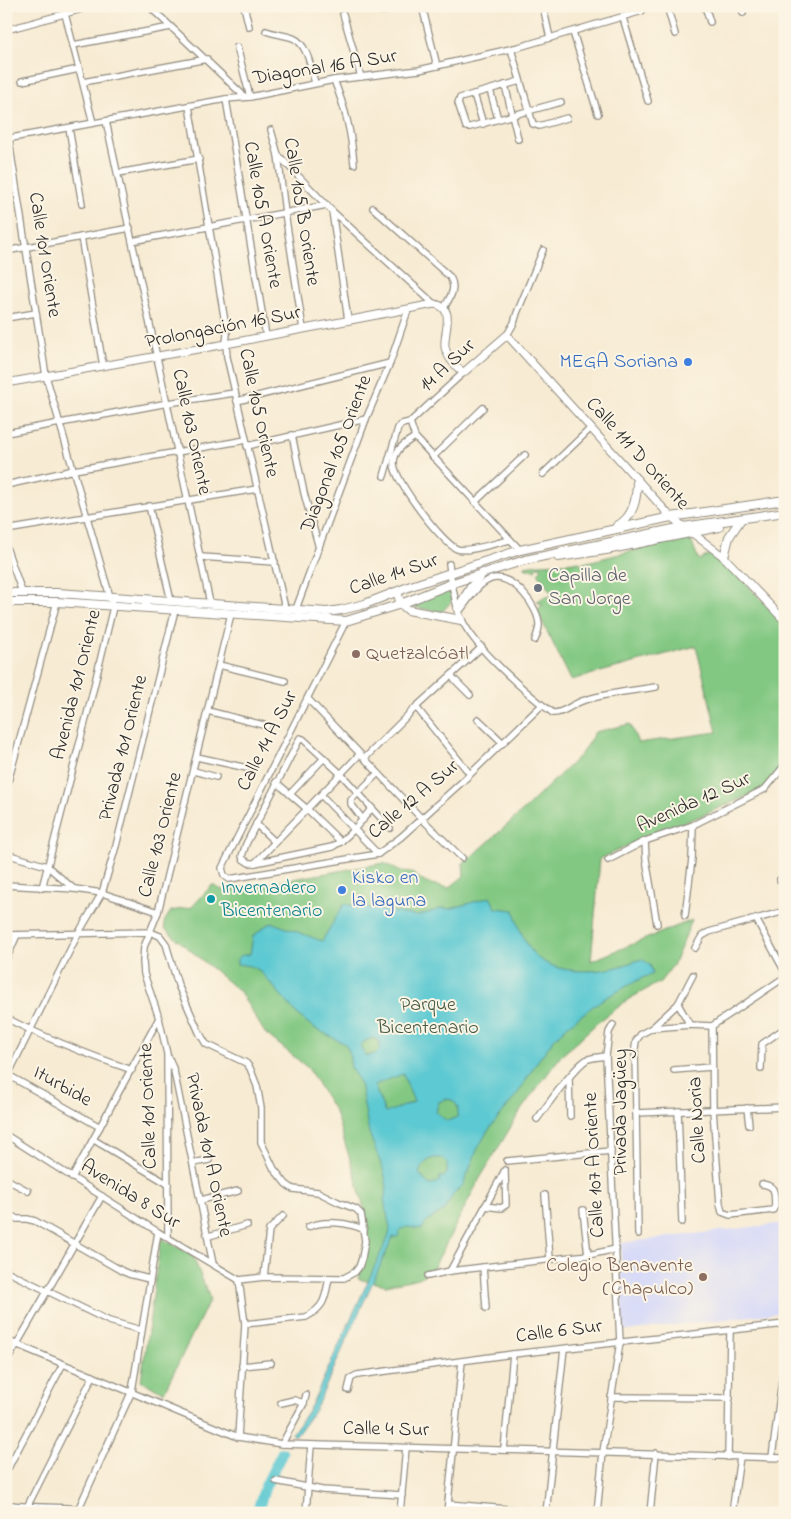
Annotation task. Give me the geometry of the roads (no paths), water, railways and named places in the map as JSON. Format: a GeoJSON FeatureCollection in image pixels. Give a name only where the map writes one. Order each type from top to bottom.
{"type":"FeatureCollection","features":[{"type":"Feature","properties":{"kind":"main road"},"geometry":{"type":"LineString","coordinates":[[610,529],[621,524],[631,512],[636,497],[637,480]]}},
{"type":"Feature","properties":{"kind":"main road","name":"Calle 14 Sur"},"geometry":{"type":"LineString","coordinates":[[6,593],[110,596],[327,612],[365,604],[520,550],[671,517],[785,500]]}},
{"type":"Feature","properties":{"kind":"main road","name":"Calle 14 Sur"},"geometry":{"type":"LineString","coordinates":[[6,602],[57,602],[346,621],[401,604],[484,572],[525,560],[683,527],[785,512]]}},
{"type":"Feature","properties":{"kind":"main road"},"geometry":{"type":"LineString","coordinates":[[772,514],[785,517]]}},
{"type":"Feature","properties":{"kind":"main road"},"geometry":{"type":"LineString","coordinates":[[549,555],[561,558],[573,556],[719,527],[738,520]]}},
{"type":"Feature","properties":{"kind":"main road"},"geometry":{"type":"LineString","coordinates":[[724,557],[729,537],[738,520]]}},
{"type":"Feature","properties":{"kind":"main road"},"geometry":{"type":"LineString","coordinates":[[397,592],[401,604],[408,610],[459,613],[471,587],[484,572]]}},
{"type":"Feature","properties":{"kind":"street"},"geometry":{"type":"LineString","coordinates":[[63,6],[93,123]]}},
{"type":"Feature","properties":{"kind":"street"},"geometry":{"type":"LineString","coordinates":[[6,30],[93,6]]}},
{"type":"Feature","properties":{"kind":"street"},"geometry":{"type":"LineString","coordinates":[[149,6],[248,97]]}},
{"type":"Feature","properties":{"kind":"street"},"geometry":{"type":"LineString","coordinates":[[244,6],[249,26]]}},
{"type":"Feature","properties":{"kind":"street"},"geometry":{"type":"LineString","coordinates":[[383,11],[399,6]]}},
{"type":"Feature","properties":{"kind":"street"},"geometry":{"type":"LineString","coordinates":[[422,6],[437,66]]}},
{"type":"Feature","properties":{"kind":"street"},"geometry":{"type":"LineString","coordinates":[[542,6],[550,38]]}},
{"type":"Feature","properties":{"kind":"street"},"geometry":{"type":"LineString","coordinates":[[667,6],[675,34]]}},
{"type":"Feature","properties":{"kind":"street"},"geometry":{"type":"LineString","coordinates":[[706,6],[710,22]]}},
{"type":"Feature","properties":{"kind":"street","name":"Diagonal 16 A Sur"},"geometry":{"type":"LineString","coordinates":[[8,139],[226,99],[248,97],[315,83],[419,70],[511,49],[573,32],[623,18],[643,8]]}},
{"type":"Feature","properties":{"kind":"street"},"geometry":{"type":"LineString","coordinates":[[343,14],[360,77]]}},
{"type":"Feature","properties":{"kind":"street"},"geometry":{"type":"LineString","coordinates":[[623,18],[648,101]]}},
{"type":"Feature","properties":{"kind":"street"},"geometry":{"type":"LineString","coordinates":[[73,45],[171,27]]}},
{"type":"Feature","properties":{"kind":"street"},"geometry":{"type":"LineString","coordinates":[[266,31],[294,38],[300,43],[307,55],[315,83]]}},
{"type":"Feature","properties":{"kind":"street"},"geometry":{"type":"LineString","coordinates":[[573,32],[598,114]]}},
{"type":"Feature","properties":{"kind":"street"},"geometry":{"type":"LineString","coordinates":[[237,47],[248,97]]}},
{"type":"Feature","properties":{"kind":"street"},"geometry":{"type":"LineString","coordinates":[[511,49],[533,124],[537,126],[567,118]]}},
{"type":"Feature","properties":{"kind":"street"},"geometry":{"type":"LineString","coordinates":[[83,82],[207,59]]}},
{"type":"Feature","properties":{"kind":"street"},"geometry":{"type":"LineString","coordinates":[[22,81],[79,69]]}},
{"type":"Feature","properties":{"kind":"street"},"geometry":{"type":"LineString","coordinates":[[334,80],[346,112],[352,141],[354,164]]}},
{"type":"Feature","properties":{"kind":"street"},"geometry":{"type":"LineString","coordinates":[[520,81],[460,98],[458,103],[467,128],[562,102]]}},
{"type":"Feature","properties":{"kind":"street"},"geometry":{"type":"LineString","coordinates":[[505,86],[518,138]]}},
{"type":"Feature","properties":{"kind":"street"},"geometry":{"type":"LineString","coordinates":[[490,90],[498,119]]}},
{"type":"Feature","properties":{"kind":"street"},"geometry":{"type":"LineString","coordinates":[[474,94],[483,124]]}},
{"type":"Feature","properties":{"kind":"street","name":"Calle 105 A Oriente"},"geometry":{"type":"LineString","coordinates":[[226,99],[266,336]]}},
{"type":"Feature","properties":{"kind":"street","name":"Calle 105 Oriente"},"geometry":{"type":"LineString","coordinates":[[189,106],[227,334],[226,344],[234,393],[285,608]]}},
{"type":"Feature","properties":{"kind":"street","name":"Calle 103 Oriente"},"geometry":{"type":"LineString","coordinates":[[106,121],[210,604]]}},
{"type":"Feature","properties":{"kind":"street","name":"Calle 101 Oriente"},"geometry":{"type":"LineString","coordinates":[[6,122],[46,376]]}},
{"type":"Feature","properties":{"kind":"street"},"geometry":{"type":"LineString","coordinates":[[69,128],[82,204]]}},
{"type":"Feature","properties":{"kind":"street","name":"Calle 105 B Oriente"},"geometry":{"type":"LineString","coordinates":[[271,130],[278,154],[303,329]]}},
{"type":"Feature","properties":{"kind":"street"},"geometry":{"type":"LineString","coordinates":[[278,154],[332,210],[434,304],[444,308],[448,326],[446,349],[449,357],[463,373]]}},
{"type":"Feature","properties":{"kind":"street"},"geometry":{"type":"LineString","coordinates":[[118,173],[199,160]]}},
{"type":"Feature","properties":{"kind":"street"},"geometry":{"type":"LineString","coordinates":[[132,241],[327,205]]}},
{"type":"Feature","properties":{"kind":"street"},"geometry":{"type":"LineString","coordinates":[[372,208],[450,277],[454,284],[454,289],[444,308]]}},
{"type":"Feature","properties":{"kind":"street"},"geometry":{"type":"LineString","coordinates":[[332,210],[348,320]]}},
{"type":"Feature","properties":{"kind":"street"},"geometry":{"type":"LineString","coordinates":[[6,251],[130,228]]}},
{"type":"Feature","properties":{"kind":"street"},"geometry":{"type":"LineString","coordinates":[[80,237],[103,366]]}},
{"type":"Feature","properties":{"kind":"street"},"geometry":{"type":"LineString","coordinates":[[507,334],[514,323],[543,250]]}},
{"type":"Feature","properties":{"kind":"street","name":"Prolongación 16 Sur"},"geometry":{"type":"LineString","coordinates":[[6,383],[158,357],[434,304]]}},
{"type":"Feature","properties":{"kind":"street","name":"Diagonal 105 Oriente"},"geometry":{"type":"LineString","coordinates":[[296,609],[366,419],[390,363],[408,310]]}},
{"type":"Feature","properties":{"kind":"street"},"geometry":{"type":"LineString","coordinates":[[6,318],[36,312]]}},
{"type":"Feature","properties":{"kind":"street","name":"14 A Sur"},"geometry":{"type":"LineString","coordinates":[[410,422],[507,334]]}},
{"type":"Feature","properties":{"kind":"street","name":"Calle 111 D Oriente"},"geometry":{"type":"LineString","coordinates":[[507,334],[671,517],[724,557],[785,620]]}},
{"type":"Feature","properties":{"kind":"street"},"geometry":{"type":"LineString","coordinates":[[237,401],[390,363]]}},
{"type":"Feature","properties":{"kind":"street","name":"Avenida 101 Oriente"},"geometry":{"type":"LineString","coordinates":[[42,888],[46,866],[87,717],[114,606],[46,376]]}},
{"type":"Feature","properties":{"kind":"street"},"geometry":{"type":"LineString","coordinates":[[6,433],[168,403],[234,393]]}},
{"type":"Feature","properties":{"kind":"street"},"geometry":{"type":"LineString","coordinates":[[433,457],[483,408]]}},
{"type":"Feature","properties":{"kind":"street"},"geometry":{"type":"LineString","coordinates":[[6,485],[74,470],[292,436],[366,419]]}},
{"type":"Feature","properties":{"kind":"street"},"geometry":{"type":"LineString","coordinates":[[384,476],[398,428],[402,424],[410,422],[415,437],[520,550]]}},
{"type":"Feature","properties":{"kind":"street"},"geometry":{"type":"LineString","coordinates":[[543,474],[591,428]]}},
{"type":"Feature","properties":{"kind":"street","name":"Calle 105 Oriente"},"geometry":{"type":"LineString","coordinates":[[292,436],[318,548]]}},
{"type":"Feature","properties":{"kind":"street"},"geometry":{"type":"LineString","coordinates":[[415,437],[405,443],[398,451],[394,462],[396,473],[417,508],[446,540],[458,550],[510,540]]}},
{"type":"Feature","properties":{"kind":"street"},"geometry":{"type":"LineString","coordinates":[[475,502],[525,455]]}},
{"type":"Feature","properties":{"kind":"street"},"geometry":{"type":"LineString","coordinates":[[6,530],[257,489]]}},
{"type":"Feature","properties":{"kind":"street"},"geometry":{"type":"LineString","coordinates":[[149,506],[171,601]]}},
{"type":"Feature","properties":{"kind":"street"},"geometry":{"type":"LineString","coordinates":[[6,547],[22,592]]}},
{"type":"Feature","properties":{"kind":"street"},"geometry":{"type":"LineString","coordinates":[[201,557],[275,562]]}},
{"type":"Feature","properties":{"kind":"street"},"geometry":{"type":"LineString","coordinates":[[449,564],[459,613],[482,647],[542,705],[553,713],[558,713],[594,698],[656,686]]}},
{"type":"Feature","properties":{"kind":"street"},"geometry":{"type":"LineString","coordinates":[[459,613],[483,584],[493,578],[503,580],[515,585],[535,609],[540,627],[535,640]]}},
{"type":"Feature","properties":{"kind":"street"},"geometry":{"type":"LineString","coordinates":[[6,789],[57,602]]}},
{"type":"Feature","properties":{"kind":"street","name":"Privada 101 Oriente"},"geometry":{"type":"LineString","coordinates":[[7,1077],[78,934],[102,893],[116,846],[176,610]]}},
{"type":"Feature","properties":{"kind":"street","name":"Calle 103 Oriente"},"geometry":{"type":"LineString","coordinates":[[144,947],[158,912],[231,614]]}},
{"type":"Feature","properties":{"kind":"street","name":"Calle 14 A Sur"},"geometry":{"type":"LineString","coordinates":[[224,875],[222,868],[346,621]]}},
{"type":"Feature","properties":{"kind":"street"},"geometry":{"type":"LineString","coordinates":[[255,864],[341,774],[482,647]]}},
{"type":"Feature","properties":{"kind":"street"},"geometry":{"type":"LineString","coordinates":[[219,665],[285,681]]}},
{"type":"Feature","properties":{"kind":"street"},"geometry":{"type":"LineString","coordinates":[[451,676],[470,695]]}},
{"type":"Feature","properties":{"kind":"street"},"geometry":{"type":"LineString","coordinates":[[308,698],[421,818],[462,858]]}},
{"type":"Feature","properties":{"kind":"street","name":"Calle 12 A Sur"},"geometry":{"type":"LineString","coordinates":[[224,875],[229,880],[233,880],[378,854],[401,837],[542,705]]}},
{"type":"Feature","properties":{"kind":"street"},"geometry":{"type":"LineString","coordinates":[[416,708],[470,774]]}},
{"type":"Feature","properties":{"kind":"street"},"geometry":{"type":"LineString","coordinates":[[208,711],[267,726]]}},
{"type":"Feature","properties":{"kind":"street"},"geometry":{"type":"LineString","coordinates":[[478,719],[503,743]]}},
{"type":"Feature","properties":{"kind":"street"},"geometry":{"type":"LineString","coordinates":[[371,809],[341,842],[330,848],[255,864],[246,862],[242,856],[276,782],[300,738],[341,774],[390,828]]}},
{"type":"Feature","properties":{"kind":"street"},"geometry":{"type":"LineString","coordinates":[[197,757],[247,768]]}},
{"type":"Feature","properties":{"kind":"street"},"geometry":{"type":"LineString","coordinates":[[290,794],[324,758]]}},
{"type":"Feature","properties":{"kind":"street","name":"Avenida 12 Sur"},"geometry":{"type":"LineString","coordinates":[[608,860],[645,841],[693,825],[765,789],[785,765]]}},
{"type":"Feature","properties":{"kind":"street"},"geometry":{"type":"LineString","coordinates":[[194,771],[216,777]]}},
{"type":"Feature","properties":{"kind":"street"},"geometry":{"type":"LineString","coordinates":[[363,820],[351,801],[378,773]]}},
{"type":"Feature","properties":{"kind":"street"},"geometry":{"type":"LineString","coordinates":[[276,782],[341,842]]}},
{"type":"Feature","properties":{"kind":"street"},"geometry":{"type":"LineString","coordinates":[[320,795],[378,854]]}},
{"type":"Feature","properties":{"kind":"street"},"geometry":{"type":"LineString","coordinates":[[256,824],[276,842]]}},
{"type":"Feature","properties":{"kind":"street"},"geometry":{"type":"LineString","coordinates":[[685,916],[692,859],[693,825]]}},
{"type":"Feature","properties":{"kind":"street"},"geometry":{"type":"LineString","coordinates":[[645,841],[646,859],[658,924]]}},
{"type":"Feature","properties":{"kind":"street"},"geometry":{"type":"LineString","coordinates":[[6,854],[46,866],[75,889]]}},
{"type":"Feature","properties":{"kind":"street"},"geometry":{"type":"LineString","coordinates":[[6,885],[75,889],[102,893],[158,912]]}},
{"type":"Feature","properties":{"kind":"street"},"geometry":{"type":"LineString","coordinates":[[695,948],[702,936],[709,932],[785,911]]}},
{"type":"Feature","properties":{"kind":"street"},"geometry":{"type":"LineString","coordinates":[[756,919],[785,972]]}},
{"type":"Feature","properties":{"kind":"street"},"geometry":{"type":"LineString","coordinates":[[6,934],[150,932],[160,936],[166,944],[178,985],[206,1044],[246,1063],[250,1068],[257,1086],[261,1108],[260,1142],[274,1169],[293,1189],[318,1192],[356,1209],[361,1214],[365,1241],[359,1267],[352,1275],[344,1278],[264,1277],[239,1280],[245,1324],[238,1438]]}},
{"type":"Feature","properties":{"kind":"street"},"geometry":{"type":"LineString","coordinates":[[6,960],[17,935]]}},
{"type":"Feature","properties":{"kind":"street","name":"Calle 101 Oriente"},"geometry":{"type":"LineString","coordinates":[[144,947],[144,974],[159,1018],[167,1054],[168,1238]]}},
{"type":"Feature","properties":{"kind":"street"},"geometry":{"type":"LineString","coordinates":[[652,1028],[678,1004],[693,975]]}},
{"type":"Feature","properties":{"kind":"street"},"geometry":{"type":"LineString","coordinates":[[652,1028],[690,1025],[712,1026],[785,977]]}},
{"type":"Feature","properties":{"kind":"street"},"geometry":{"type":"LineString","coordinates":[[678,1004],[690,1025]]}},
{"type":"Feature","properties":{"kind":"street"},"geometry":{"type":"LineString","coordinates":[[6,1018],[78,1051],[132,1070]]}},
{"type":"Feature","properties":{"kind":"street"},"geometry":{"type":"LineString","coordinates":[[72,1178],[159,1018]]}},
{"type":"Feature","properties":{"kind":"street","name":"Calle 107 A Oriente"},"geometry":{"type":"LineString","coordinates":[[597,1513],[603,1452],[620,1342],[606,1056],[609,1032],[613,1025]]}},
{"type":"Feature","properties":{"kind":"street","name":"Calle Noria"},"geometry":{"type":"LineString","coordinates":[[712,1026],[713,1110],[722,1212],[730,1215],[772,1210],[775,1206],[774,1190],[770,1185],[762,1184]]}},
{"type":"Feature","properties":{"kind":"street","name":"Privada Jagüey"},"geometry":{"type":"LineString","coordinates":[[638,1234],[635,1048],[636,1041],[641,1034],[652,1028]]}},
{"type":"Feature","properties":{"kind":"street"},"geometry":{"type":"LineString","coordinates":[[761,1068],[762,1044],[785,1028]]}},
{"type":"Feature","properties":{"kind":"street","name":"Privada 101 A Oriente"},"geometry":{"type":"LineString","coordinates":[[167,1054],[174,1071],[209,1236],[213,1264]]}},
{"type":"Feature","properties":{"kind":"street"},"geometry":{"type":"LineString","coordinates":[[537,1119],[569,1078],[588,1059],[606,1056]]}},
{"type":"Feature","properties":{"kind":"street"},"geometry":{"type":"LineString","coordinates":[[674,1070],[711,1067]]}},
{"type":"Feature","properties":{"kind":"street","name":"Iturbide"},"geometry":{"type":"LineString","coordinates":[[7,1077],[100,1126]]}},
{"type":"Feature","properties":{"kind":"street"},"geometry":{"type":"LineString","coordinates":[[569,1078],[570,1116]]}},
{"type":"Feature","properties":{"kind":"street"},"geometry":{"type":"LineString","coordinates":[[636,1113],[785,1106]]}},
{"type":"Feature","properties":{"kind":"street"},"geometry":{"type":"LineString","coordinates":[[748,1108],[749,1125]]}},
{"type":"Feature","properties":{"kind":"street"},"geometry":{"type":"LineString","coordinates":[[678,1111],[682,1222]]}},
{"type":"Feature","properties":{"kind":"street","name":"Avenida 8 Sur"},"geometry":{"type":"LineString","coordinates":[[6,1135],[158,1232],[239,1280]]}},
{"type":"Feature","properties":{"kind":"street"},"geometry":{"type":"LineString","coordinates":[[94,1140],[168,1184]]}},
{"type":"Feature","properties":{"kind":"street"},"geometry":{"type":"LineString","coordinates":[[507,1161],[611,1151]]}},
{"type":"Feature","properties":{"kind":"street"},"geometry":{"type":"LineString","coordinates":[[193,1163],[210,1160]]}},
{"type":"Feature","properties":{"kind":"street"},"geometry":{"type":"LineString","coordinates":[[450,1272],[505,1170],[506,1206],[502,1208],[486,1206]]}},
{"type":"Feature","properties":{"kind":"street"},"geometry":{"type":"LineString","coordinates":[[6,1178],[28,1191]]}},
{"type":"Feature","properties":{"kind":"street"},"geometry":{"type":"LineString","coordinates":[[201,1200],[238,1191]]}},
{"type":"Feature","properties":{"kind":"street"},"geometry":{"type":"LineString","coordinates":[[544,1195],[550,1259]]}},
{"type":"Feature","properties":{"kind":"street"},"geometry":{"type":"LineString","coordinates":[[6,1364],[102,1196]]}},
{"type":"Feature","properties":{"kind":"street"},"geometry":{"type":"LineString","coordinates":[[583,1210],[588,1254]]}},
{"type":"Feature","properties":{"kind":"street"},"geometry":{"type":"LineString","coordinates":[[6,1213],[18,1219],[34,1221],[122,1271],[149,1279]]}},
{"type":"Feature","properties":{"kind":"street"},"geometry":{"type":"LineString","coordinates":[[264,1277],[269,1230],[283,1216]]}},
{"type":"Feature","properties":{"kind":"street"},"geometry":{"type":"LineString","coordinates":[[308,1227],[317,1224],[351,1224],[364,1230]]}},
{"type":"Feature","properties":{"kind":"street"},"geometry":{"type":"LineString","coordinates":[[209,1236],[247,1225]]}},
{"type":"Feature","properties":{"kind":"street"},"geometry":{"type":"LineString","coordinates":[[78,1510],[132,1391],[158,1232]]}},
{"type":"Feature","properties":{"kind":"street"},"geometry":{"type":"LineString","coordinates":[[428,1276],[616,1249]]}},
{"type":"Feature","properties":{"kind":"street"},"geometry":{"type":"LineString","coordinates":[[483,1267],[486,1308]]}},
{"type":"Feature","properties":{"kind":"street"},"geometry":{"type":"LineString","coordinates":[[6,1271],[109,1321],[141,1330]]}},
{"type":"Feature","properties":{"kind":"street"},"geometry":{"type":"LineString","coordinates":[[245,1324],[306,1317],[314,1313],[320,1308],[324,1300],[329,1278]]}},
{"type":"Feature","properties":{"kind":"street","name":"Calle 6 Sur"},"geometry":{"type":"LineString","coordinates":[[348,1390],[351,1378],[357,1374],[513,1354],[785,1324]]}},
{"type":"Feature","properties":{"kind":"street"},"geometry":{"type":"LineString","coordinates":[[728,1457],[730,1330]]}},
{"type":"Feature","properties":{"kind":"street","name":"Calle 4 Sur"},"geometry":{"type":"LineString","coordinates":[[6,1340],[132,1391],[238,1438],[282,1444],[785,1458]]}},
{"type":"Feature","properties":{"kind":"street"},"geometry":{"type":"LineString","coordinates":[[546,1512],[564,1349]]}},
{"type":"Feature","properties":{"kind":"street"},"geometry":{"type":"LineString","coordinates":[[504,1450],[513,1354]]}},
{"type":"Feature","properties":{"kind":"street"},"geometry":{"type":"LineString","coordinates":[[772,1457],[785,1356]]}},
{"type":"Feature","properties":{"kind":"street"},"geometry":{"type":"LineString","coordinates":[[447,1513],[462,1361]]}},
{"type":"Feature","properties":{"kind":"street"},"geometry":{"type":"LineString","coordinates":[[242,1366],[271,1363]]}},
{"type":"Feature","properties":{"kind":"street"},"geometry":{"type":"LineString","coordinates":[[6,1472],[63,1364]]}},
{"type":"Feature","properties":{"kind":"street"},"geometry":{"type":"LineString","coordinates":[[27,1507],[93,1376]]}},
{"type":"Feature","properties":{"kind":"street"},"geometry":{"type":"LineString","coordinates":[[282,1444],[304,1403],[306,1395]]}},
{"type":"Feature","properties":{"kind":"street"},"geometry":{"type":"LineString","coordinates":[[611,1397],[730,1398]]}},
{"type":"Feature","properties":{"kind":"street"},"geometry":{"type":"LineString","coordinates":[[281,1403],[294,1400],[304,1403]]}},
{"type":"Feature","properties":{"kind":"street"},"geometry":{"type":"LineString","coordinates":[[306,1513],[311,1445]]}},
{"type":"Feature","properties":{"kind":"street"},"geometry":{"type":"LineString","coordinates":[[400,1513],[406,1448]]}},
{"type":"Feature","properties":{"kind":"street"},"geometry":{"type":"LineString","coordinates":[[650,1513],[656,1453]]}},
{"type":"Feature","properties":{"kind":"street"},"geometry":{"type":"LineString","coordinates":[[732,1513],[740,1457]]}},
{"type":"Feature","properties":{"kind":"street"},"geometry":{"type":"LineString","coordinates":[[276,1481],[322,1490],[402,1495]]}},
{"type":"Feature","properties":{"kind":"street"},"geometry":{"type":"LineString","coordinates":[[6,1504],[96,1512]]}},
{"type":"Feature","properties":{"kind":"street"},"geometry":{"type":"LineString","coordinates":[[448,1504],[556,1513]]}},
{"type":"Feature","properties":{"kind":"water"},"geometry":{"type":"Polygon","coordinates":[[[490,897],[496,908],[514,910],[520,929],[534,954],[554,967],[594,971],[617,967],[642,959],[650,965],[653,974],[600,1001],[566,1027],[555,1038],[537,1062],[518,1093],[487,1132],[477,1150],[463,1185],[453,1195],[444,1210],[427,1221],[422,1229],[407,1227],[400,1230],[398,1237],[393,1237],[316,1408],[296,1436],[292,1434],[311,1406],[389,1235],[390,1228],[384,1200],[387,1188],[384,1172],[369,1133],[361,1088],[358,1079],[351,1069],[349,1051],[345,1044],[314,1028],[299,1016],[259,970],[237,964],[237,959],[240,956],[250,954],[253,936],[267,925],[273,923],[322,941],[344,904],[418,916],[443,908],[450,909],[490,897]],[[374,1038],[361,1044],[361,1049],[366,1056],[375,1054],[380,1049],[380,1042],[374,1038]],[[403,1074],[374,1085],[385,1113],[414,1102],[403,1074]],[[445,1099],[439,1102],[436,1112],[447,1121],[457,1117],[457,1107],[452,1100],[445,1099]],[[442,1158],[429,1160],[419,1173],[431,1185],[440,1181],[439,1177],[444,1177],[447,1173],[447,1163],[442,1158]]]}},
{"type":"Feature","properties":{"kind":"waterway"},"geometry":{"type":"LineString","coordinates":[[257,1513],[259,1500],[282,1452]]}},
{"type":"Feature","properties":{"kind":"waterway"},"geometry":{"type":"LineString","coordinates":[[257,1513],[265,1487],[282,1453]]}},
{"type":"Feature","properties":{"kind":"place","name":"MEGA Soriana"},"geometry":{"type":"Point","coordinates":[688,362]}},
{"type":"Feature","properties":{"kind":"place","name":"Capilla de San Jorge"},"geometry":{"type":"Point","coordinates":[538,588]}},
{"type":"Feature","properties":{"kind":"place","name":"Quetzalcóatl"},"geometry":{"type":"Point","coordinates":[356,654]}},
{"type":"Feature","properties":{"kind":"place","name":"Kisko en la laguna"},"geometry":{"type":"Point","coordinates":[342,890]}},
{"type":"Feature","properties":{"kind":"place","name":"Invernadero Bicentenario"},"geometry":{"type":"Point","coordinates":[211,899]}},
{"type":"Feature","properties":{"kind":"place","name":"Colegio Benavente (Chapulco)"},"geometry":{"type":"Point","coordinates":[703,1277]}},
{"type":"Feature","properties":{"kind":"park label","name":"Parque Bicentenario"},"geometry":{"type":"Point","coordinates":[428,1016]}}]}
